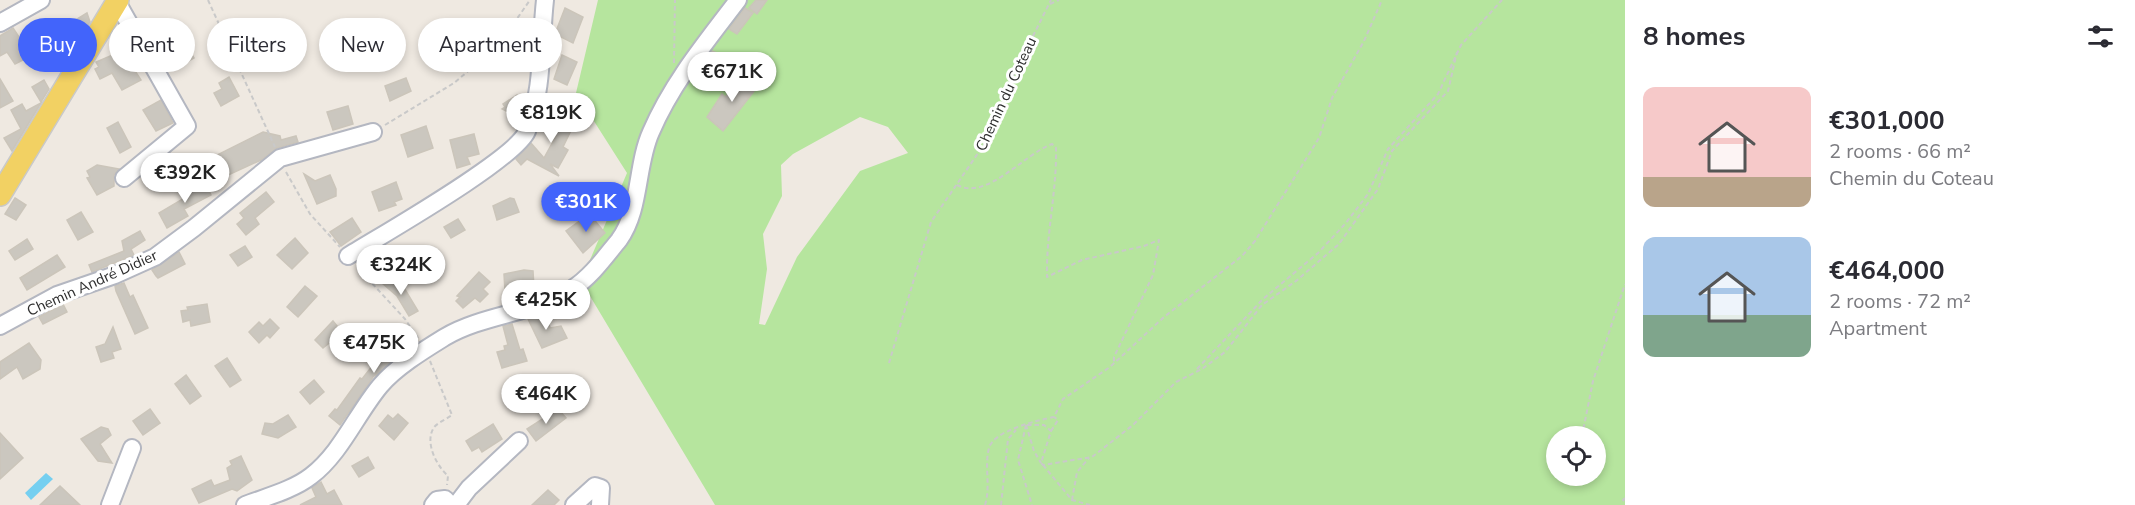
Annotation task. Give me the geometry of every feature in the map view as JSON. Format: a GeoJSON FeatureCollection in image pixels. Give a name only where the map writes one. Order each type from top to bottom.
{"type":"FeatureCollection","features":[{"type":"Feature","properties":{"kind":"main road"},"geometry":{"type":"LineString","coordinates":[[0,195],[118,1]]}},
{"type":"Feature","properties":{"kind":"street"},"geometry":{"type":"LineString","coordinates":[[0,23],[41,0]]}},
{"type":"Feature","properties":{"kind":"street"},"geometry":{"type":"LineString","coordinates":[[348,256],[477,176],[526,134],[534,109],[542,67],[546,0]]}},
{"type":"Feature","properties":{"kind":"street"},"geometry":{"type":"LineString","coordinates":[[245,505],[310,477],[333,453],[380,387],[426,350],[466,326],[548,301],[572,289],[596,268],[621,237],[635,198],[638,173],[650,134],[673,86],[738,0]]}},
{"type":"Feature","properties":{"kind":"street"},"geometry":{"type":"LineString","coordinates":[[118,1],[187,126],[124,178]]}},
{"type":"Feature","properties":{"kind":"street","name":"Chemin André Didier"},"geometry":{"type":"LineString","coordinates":[[0,326],[57,295],[115,275],[155,257],[280,158],[373,132]]}},
{"type":"Feature","properties":{"kind":"street"},"geometry":{"type":"LineString","coordinates":[[456,505],[469,488],[519,441]]}},
{"type":"Feature","properties":{"kind":"street"},"geometry":{"type":"LineString","coordinates":[[110,505],[132,448]]}},
{"type":"Feature","properties":{"kind":"street"},"geometry":{"type":"LineString","coordinates":[[574,505],[595,486],[601,488],[600,505]]}},
{"type":"Feature","properties":{"kind":"street"},"geometry":{"type":"LineString","coordinates":[[433,505],[437,500],[445,499],[451,505]]}},
{"type":"Feature","properties":{"kind":"path"},"geometry":{"type":"LineString","coordinates":[[208,0],[280,158]]}},
{"type":"Feature","properties":{"kind":"path"},"geometry":{"type":"LineString","coordinates":[[373,132],[454,83],[498,46],[530,0]]}},
{"type":"Feature","properties":{"kind":"path"},"geometry":{"type":"LineString","coordinates":[[673,86],[675,0]]}},
{"type":"Feature","properties":{"kind":"path","name":"Chemin du Coteau"},"geometry":{"type":"LineString","coordinates":[[889,363],[902,326],[926,236],[941,206],[987,140],[1014,74],[1052,0]]}},
{"type":"Feature","properties":{"kind":"path"},"geometry":{"type":"LineString","coordinates":[[1050,4],[1059,0]]}},
{"type":"Feature","properties":{"kind":"path"},"geometry":{"type":"LineString","coordinates":[[985,505],[989,492],[988,449],[994,437],[1054,417],[1064,399],[1114,363],[1164,317],[1242,256],[1256,241],[1319,138],[1332,98],[1364,41],[1382,0]]}},
{"type":"Feature","properties":{"kind":"path"},"geometry":{"type":"LineString","coordinates":[[1195,371],[1263,298],[1318,253],[1345,224],[1368,195],[1388,149],[1438,94],[1457,52],[1470,33],[1502,0]]}},
{"type":"Feature","properties":{"kind":"path"},"geometry":{"type":"LineString","coordinates":[[1072,501],[1077,472],[1089,457],[1133,424],[1176,382],[1225,352],[1262,305],[1324,259],[1352,229],[1378,189],[1392,151],[1448,91],[1457,52]]}},
{"type":"Feature","properties":{"kind":"path"},"geometry":{"type":"LineString","coordinates":[[957,185],[964,189],[981,186],[1005,176],[1029,154],[1052,144],[1056,148],[1057,168],[1048,242],[1047,277],[1082,260],[1144,246],[1159,240],[1153,275],[1114,357],[1114,363]]}},
{"type":"Feature","properties":{"kind":"path"},"geometry":{"type":"LineString","coordinates":[[1584,426],[1606,335],[1625,284]]}},
{"type":"Feature","properties":{"kind":"path"},"geometry":{"type":"LineString","coordinates":[[426,350],[452,415],[435,425],[432,431],[434,454],[439,470],[448,476],[446,488],[448,493],[454,495],[469,488]]}},
{"type":"Feature","properties":{"kind":"path"},"geometry":{"type":"LineString","coordinates":[[1042,464],[1052,431],[1058,420],[1054,417]]}},
{"type":"Feature","properties":{"kind":"path"},"geometry":{"type":"LineString","coordinates":[[1026,425],[1044,425],[1052,431]]}},
{"type":"Feature","properties":{"kind":"path"},"geometry":{"type":"LineString","coordinates":[[1026,425],[1034,451],[1042,464],[1072,501],[1090,505]]}},
{"type":"Feature","properties":{"kind":"path"},"geometry":{"type":"LineString","coordinates":[[1026,425],[1018,460],[1032,505]]}},
{"type":"Feature","properties":{"kind":"path"},"geometry":{"type":"LineString","coordinates":[[1001,505],[1008,439],[1016,430]]}},
{"type":"Feature","properties":{"kind":"path"},"geometry":{"type":"LineString","coordinates":[[1042,464],[1089,457]]}},
{"type":"Feature","properties":{"kind":"green space"},"geometry":{"type":"Polygon","coordinates":[[[598,0],[1625,0],[1625,505],[715,505],[581,281],[627,173],[576,93],[598,0]],[[860,117],[793,154],[781,165],[782,196],[763,234],[767,269],[759,324],[765,325],[797,257],[860,171],[908,153],[888,127],[860,117]]]}},
{"type":"Feature","properties":{"kind":"water"},"geometry":{"type":"Polygon","coordinates":[[[46,473],[53,479],[31,500],[25,493],[46,473]]]}},
{"type":"Feature","properties":{"kind":"building"},"geometry":{"type":"Polygon","coordinates":[[[756,0],[767,0],[757,14],[749,8],[756,0]]]}},
{"type":"Feature","properties":{"kind":"building"},"geometry":{"type":"Polygon","coordinates":[[[565,8],[583,17],[573,43],[562,38],[561,18],[565,8]]]}},
{"type":"Feature","properties":{"kind":"building"},"geometry":{"type":"Polygon","coordinates":[[[745,8],[753,13],[737,34],[729,29],[745,8]]]}},
{"type":"Feature","properties":{"kind":"building"},"geometry":{"type":"Polygon","coordinates":[[[87,13],[89,18],[79,18],[87,13]]]}},
{"type":"Feature","properties":{"kind":"building"},"geometry":{"type":"Polygon","coordinates":[[[13,28],[18,36],[18,62],[15,64],[7,52],[0,56],[0,36],[13,28]]]}},
{"type":"Feature","properties":{"kind":"building"},"geometry":{"type":"Polygon","coordinates":[[[712,51],[722,55],[709,75],[699,69],[712,51]]]}},
{"type":"Feature","properties":{"kind":"building"},"geometry":{"type":"Polygon","coordinates":[[[562,55],[577,62],[567,85],[554,79],[556,72],[562,72],[562,55]]]}},
{"type":"Feature","properties":{"kind":"building"},"geometry":{"type":"Polygon","coordinates":[[[109,56],[109,72],[136,72],[141,80],[122,90],[112,73],[100,79],[96,72],[99,67],[97,62],[109,56]]]}},
{"type":"Feature","properties":{"kind":"building"},"geometry":{"type":"Polygon","coordinates":[[[746,75],[758,86],[723,131],[707,117],[722,94],[725,97],[746,75]]]}},
{"type":"Feature","properties":{"kind":"building"},"geometry":{"type":"Polygon","coordinates":[[[229,77],[239,96],[221,106],[214,93],[222,89],[219,83],[229,77]]]}},
{"type":"Feature","properties":{"kind":"building"},"geometry":{"type":"Polygon","coordinates":[[[406,78],[411,91],[390,101],[385,86],[406,78]]]}},
{"type":"Feature","properties":{"kind":"building"},"geometry":{"type":"Polygon","coordinates":[[[0,79],[13,101],[0,108],[0,79]]]}},
{"type":"Feature","properties":{"kind":"building"},"geometry":{"type":"Polygon","coordinates":[[[44,80],[49,89],[41,102],[32,87],[44,80]]]}},
{"type":"Feature","properties":{"kind":"building"},"geometry":{"type":"Polygon","coordinates":[[[517,95],[524,105],[518,117],[502,109],[505,107],[503,104],[517,95]]]}},
{"type":"Feature","properties":{"kind":"building"},"geometry":{"type":"Polygon","coordinates":[[[161,100],[173,123],[156,131],[143,110],[161,100]]]}},
{"type":"Feature","properties":{"kind":"building"},"geometry":{"type":"Polygon","coordinates":[[[41,103],[12,151],[4,138],[21,129],[11,110],[22,104],[26,111],[41,103]]]}},
{"type":"Feature","properties":{"kind":"building"},"geometry":{"type":"Polygon","coordinates":[[[348,106],[353,124],[333,130],[327,112],[348,106]]]}},
{"type":"Feature","properties":{"kind":"building"},"geometry":{"type":"Polygon","coordinates":[[[563,111],[577,118],[563,147],[568,150],[558,168],[550,164],[559,176],[527,159],[521,165],[516,159],[531,143],[544,158],[556,136],[539,128],[542,119],[556,125],[563,111]]]}},
{"type":"Feature","properties":{"kind":"building"},"geometry":{"type":"Polygon","coordinates":[[[118,122],[131,147],[120,153],[107,128],[118,122]]]}},
{"type":"Feature","properties":{"kind":"building"},"geometry":{"type":"Polygon","coordinates":[[[426,126],[433,148],[408,157],[401,135],[426,126]]]}},
{"type":"Feature","properties":{"kind":"building"},"geometry":{"type":"Polygon","coordinates":[[[263,132],[280,136],[281,140],[296,136],[298,142],[277,148],[261,160],[226,176],[217,155],[263,132]]]}},
{"type":"Feature","properties":{"kind":"building"},"geometry":{"type":"Polygon","coordinates":[[[474,134],[479,154],[467,157],[470,164],[457,168],[450,140],[474,134]]]}},
{"type":"Feature","properties":{"kind":"building"},"geometry":{"type":"Polygon","coordinates":[[[97,165],[119,169],[114,175],[114,186],[97,195],[87,178],[90,177],[87,171],[97,165]]]}},
{"type":"Feature","properties":{"kind":"building"},"geometry":{"type":"Polygon","coordinates":[[[304,174],[315,181],[330,175],[336,189],[336,196],[317,204],[304,174]]]}},
{"type":"Feature","properties":{"kind":"building"},"geometry":{"type":"Polygon","coordinates":[[[204,181],[211,195],[184,209],[188,216],[167,228],[159,213],[188,196],[185,190],[188,187],[204,181]]]}},
{"type":"Feature","properties":{"kind":"building"},"geometry":{"type":"Polygon","coordinates":[[[396,182],[402,199],[394,202],[396,205],[379,211],[372,192],[396,182]]]}},
{"type":"Feature","properties":{"kind":"building"},"geometry":{"type":"Polygon","coordinates":[[[266,192],[274,202],[255,218],[259,224],[246,235],[237,224],[244,218],[240,213],[266,192]]]}},
{"type":"Feature","properties":{"kind":"building"},"geometry":{"type":"Polygon","coordinates":[[[15,198],[26,205],[16,220],[5,214],[15,198]]]}},
{"type":"Feature","properties":{"kind":"building"},"geometry":{"type":"Polygon","coordinates":[[[510,198],[514,199],[519,212],[497,220],[493,206],[510,198]]]}},
{"type":"Feature","properties":{"kind":"building"},"geometry":{"type":"Polygon","coordinates":[[[81,212],[93,232],[78,240],[67,220],[81,212]]]}},
{"type":"Feature","properties":{"kind":"building"},"geometry":{"type":"Polygon","coordinates":[[[585,217],[588,221],[592,217],[605,233],[583,253],[566,231],[585,217]]]}},
{"type":"Feature","properties":{"kind":"building"},"geometry":{"type":"Polygon","coordinates":[[[352,218],[361,232],[341,246],[330,232],[352,218]]]}},
{"type":"Feature","properties":{"kind":"building"},"geometry":{"type":"Polygon","coordinates":[[[458,219],[465,230],[451,238],[444,227],[458,219]]]}},
{"type":"Feature","properties":{"kind":"building"},"geometry":{"type":"Polygon","coordinates":[[[140,231],[145,240],[131,249],[134,255],[92,272],[89,265],[124,251],[122,241],[140,231]]]}},
{"type":"Feature","properties":{"kind":"building"},"geometry":{"type":"Polygon","coordinates":[[[295,238],[308,253],[292,269],[277,255],[295,238]]]}},
{"type":"Feature","properties":{"kind":"building"},"geometry":{"type":"Polygon","coordinates":[[[27,239],[33,249],[15,260],[9,251],[27,239]]]}},
{"type":"Feature","properties":{"kind":"building"},"geometry":{"type":"Polygon","coordinates":[[[245,246],[252,257],[238,266],[230,255],[245,246]]]}},
{"type":"Feature","properties":{"kind":"building"},"geometry":{"type":"Polygon","coordinates":[[[179,252],[185,264],[158,278],[152,270],[179,252]]]}},
{"type":"Feature","properties":{"kind":"building"},"geometry":{"type":"Polygon","coordinates":[[[57,255],[65,267],[27,290],[20,278],[57,255]]]}},
{"type":"Feature","properties":{"kind":"building"},"geometry":{"type":"Polygon","coordinates":[[[524,270],[533,271],[534,288],[505,291],[504,274],[524,270]]]}},
{"type":"Feature","properties":{"kind":"building"},"geometry":{"type":"Polygon","coordinates":[[[479,272],[490,282],[483,289],[488,294],[480,302],[475,298],[463,308],[456,301],[460,297],[457,296],[479,272]]]}},
{"type":"Feature","properties":{"kind":"building"},"geometry":{"type":"Polygon","coordinates":[[[390,276],[400,288],[403,286],[418,311],[409,316],[397,296],[382,283],[390,276]]]}},
{"type":"Feature","properties":{"kind":"building"},"geometry":{"type":"Polygon","coordinates":[[[124,283],[130,297],[133,295],[148,328],[135,334],[116,291],[115,286],[124,283]]]}},
{"type":"Feature","properties":{"kind":"building"},"geometry":{"type":"Polygon","coordinates":[[[305,286],[317,296],[298,317],[287,307],[305,286]]]}},
{"type":"Feature","properties":{"kind":"building"},"geometry":{"type":"Polygon","coordinates":[[[63,304],[67,312],[43,324],[39,317],[63,304]]]}},
{"type":"Feature","properties":{"kind":"building"},"geometry":{"type":"Polygon","coordinates":[[[207,304],[210,322],[191,326],[190,320],[183,322],[181,311],[188,310],[187,307],[207,304]]]}},
{"type":"Feature","properties":{"kind":"building"},"geometry":{"type":"Polygon","coordinates":[[[546,313],[550,328],[561,326],[567,338],[542,348],[528,319],[546,313]]]}},
{"type":"Feature","properties":{"kind":"building"},"geometry":{"type":"Polygon","coordinates":[[[270,319],[279,328],[270,338],[267,335],[259,343],[249,332],[259,322],[263,326],[270,319]]]}},
{"type":"Feature","properties":{"kind":"building"},"geometry":{"type":"Polygon","coordinates":[[[333,321],[342,332],[339,334],[351,351],[333,340],[323,348],[315,340],[333,321]]]}},
{"type":"Feature","properties":{"kind":"building"},"geometry":{"type":"Polygon","coordinates":[[[512,324],[520,350],[523,349],[527,361],[502,368],[497,352],[505,350],[504,346],[508,345],[503,326],[512,324]]]}},
{"type":"Feature","properties":{"kind":"building"},"geometry":{"type":"Polygon","coordinates":[[[113,327],[121,349],[112,352],[114,358],[101,362],[96,347],[105,344],[113,327]]]}},
{"type":"Feature","properties":{"kind":"building"},"geometry":{"type":"Polygon","coordinates":[[[411,331],[418,341],[373,377],[340,425],[329,416],[335,409],[337,410],[360,378],[362,379],[373,365],[369,359],[411,331]]]}},
{"type":"Feature","properties":{"kind":"building"},"geometry":{"type":"Polygon","coordinates":[[[29,343],[41,360],[40,369],[23,379],[17,367],[0,379],[0,362],[29,343]]]}},
{"type":"Feature","properties":{"kind":"building"},"geometry":{"type":"Polygon","coordinates":[[[227,358],[241,380],[230,387],[215,366],[227,358]]]}},
{"type":"Feature","properties":{"kind":"building"},"geometry":{"type":"Polygon","coordinates":[[[186,375],[201,396],[190,404],[175,384],[186,375]]]}},
{"type":"Feature","properties":{"kind":"building"},"geometry":{"type":"Polygon","coordinates":[[[314,380],[324,392],[310,404],[300,392],[314,380]]]}},
{"type":"Feature","properties":{"kind":"building"},"geometry":{"type":"Polygon","coordinates":[[[150,409],[160,423],[143,435],[133,421],[150,409]]]}},
{"type":"Feature","properties":{"kind":"building"},"geometry":{"type":"Polygon","coordinates":[[[558,409],[566,418],[536,441],[527,429],[558,409]]]}},
{"type":"Feature","properties":{"kind":"building"},"geometry":{"type":"Polygon","coordinates":[[[398,414],[408,423],[394,440],[379,426],[388,415],[393,419],[398,414]]]}},
{"type":"Feature","properties":{"kind":"building"},"geometry":{"type":"Polygon","coordinates":[[[288,415],[296,427],[278,438],[262,434],[265,423],[273,424],[288,415]]]}},
{"type":"Feature","properties":{"kind":"building"},"geometry":{"type":"Polygon","coordinates":[[[493,424],[502,439],[482,452],[479,447],[472,451],[466,441],[493,424]]]}},
{"type":"Feature","properties":{"kind":"building"},"geometry":{"type":"Polygon","coordinates":[[[101,427],[108,429],[111,435],[100,444],[112,463],[98,461],[81,439],[101,427]]]}},
{"type":"Feature","properties":{"kind":"building"},"geometry":{"type":"Polygon","coordinates":[[[0,433],[23,458],[0,479],[0,433]]]}},
{"type":"Feature","properties":{"kind":"building"},"geometry":{"type":"Polygon","coordinates":[[[241,456],[252,480],[237,491],[232,489],[199,503],[192,489],[211,480],[214,486],[230,480],[227,468],[232,465],[230,461],[241,456]]]}},
{"type":"Feature","properties":{"kind":"building"},"geometry":{"type":"Polygon","coordinates":[[[368,457],[374,468],[359,477],[352,466],[368,457]]]}},
{"type":"Feature","properties":{"kind":"building"},"geometry":{"type":"Polygon","coordinates":[[[321,482],[327,494],[334,490],[342,505],[300,505],[316,497],[312,488],[321,482]]]}},
{"type":"Feature","properties":{"kind":"building"},"geometry":{"type":"Polygon","coordinates":[[[60,486],[80,505],[40,505],[60,486]]]}},
{"type":"Feature","properties":{"kind":"building"},"geometry":{"type":"Polygon","coordinates":[[[548,490],[559,500],[554,505],[532,505],[548,490]]]}}]}
